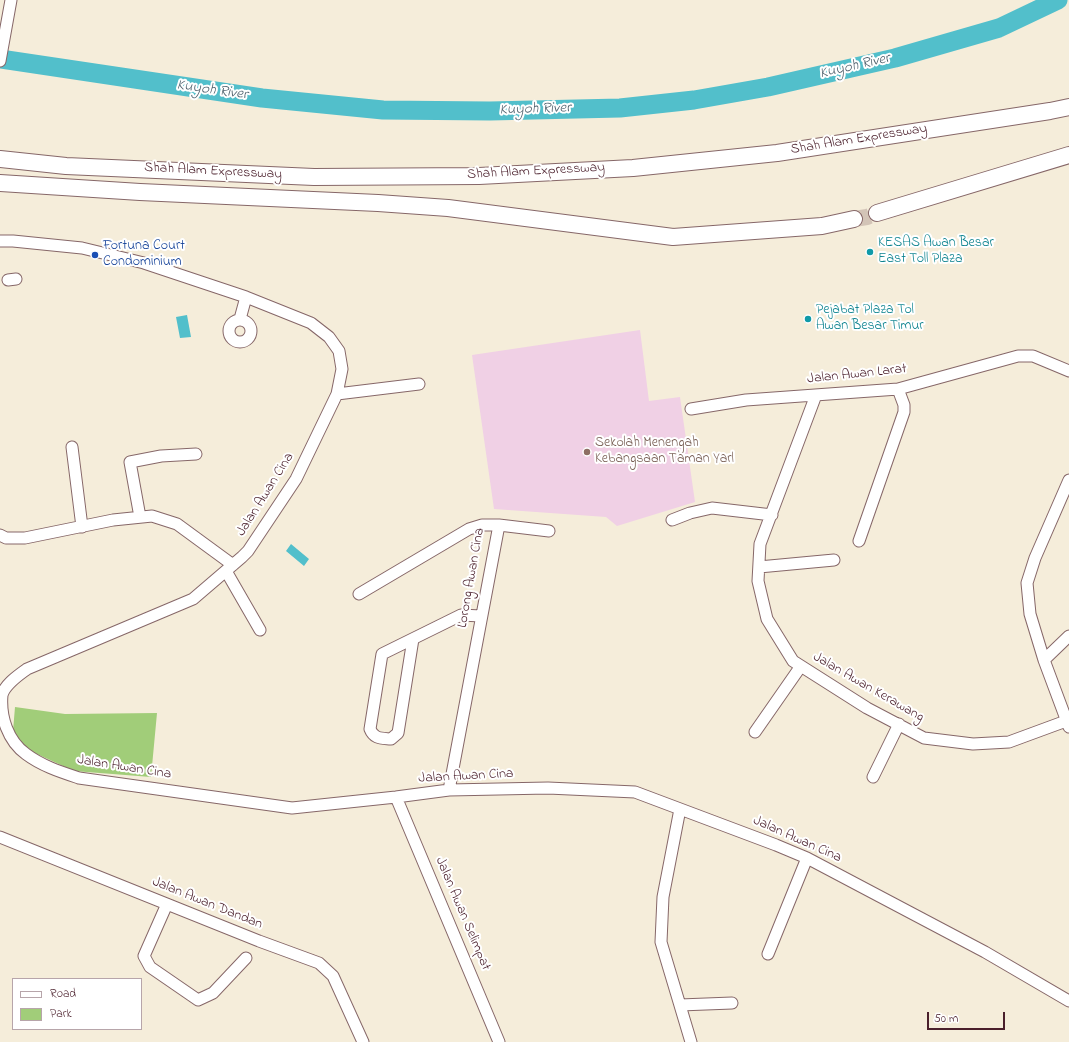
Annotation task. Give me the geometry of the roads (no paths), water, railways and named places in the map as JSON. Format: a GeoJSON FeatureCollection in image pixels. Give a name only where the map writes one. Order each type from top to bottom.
{"type":"FeatureCollection","features":[{"type":"Feature","properties":{"kind":"highway","name":"Shah Alam Expressway"},"geometry":{"type":"LineString","coordinates":[[0,159],[66,166],[314,177],[479,176],[633,168],[777,153],[1069,107]]}},
{"type":"Feature","properties":{"kind":"highway"},"geometry":{"type":"LineString","coordinates":[[877,213],[1069,155]]}},
{"type":"Feature","properties":{"kind":"highway","name":"Shah Alam Expressway"},"geometry":{"type":"LineString","coordinates":[[0,183],[140,192],[378,203],[440,208],[673,236],[822,226],[854,219]]}},
{"type":"Feature","properties":{"kind":"street"},"geometry":{"type":"LineString","coordinates":[[0,61],[11,0]]}},
{"type":"Feature","properties":{"kind":"street","name":"Jalan Awan Cina"},"geometry":{"type":"LineString","coordinates":[[0,241],[82,248],[144,263],[246,297],[311,323],[329,337],[339,351],[342,369],[337,394],[296,479],[248,551],[193,599],[27,669],[12,681],[2,694],[2,723],[10,738],[26,754],[52,768],[79,778],[292,808],[449,790],[548,788],[635,792],[776,845],[806,858],[985,952],[1069,1001]]}},
{"type":"Feature","properties":{"kind":"street"},"geometry":{"type":"LineString","coordinates":[[240,320],[246,297]]}},
{"type":"Feature","properties":{"kind":"street","name":"Jalan Awan Larat"},"geometry":{"type":"LineString","coordinates":[[691,409],[746,400],[898,389],[1018,356],[1034,356],[1069,371]]}},
{"type":"Feature","properties":{"kind":"street"},"geometry":{"type":"LineString","coordinates":[[337,394],[420,384]]}},
{"type":"Feature","properties":{"kind":"street"},"geometry":{"type":"LineString","coordinates":[[859,542],[904,412],[904,405],[898,389]]}},
{"type":"Feature","properties":{"kind":"street","name":"Jalan Awan Kerawang"},"geometry":{"type":"LineString","coordinates":[[816,394],[760,544],[758,581],[767,619],[793,661],[867,708],[924,738],[973,744],[1009,742],[1068,724]]}},
{"type":"Feature","properties":{"kind":"street"},"geometry":{"type":"LineString","coordinates":[[72,447],[82,527]]}},
{"type":"Feature","properties":{"kind":"street"},"geometry":{"type":"LineString","coordinates":[[140,517],[130,462],[162,456],[196,454]]}},
{"type":"Feature","properties":{"kind":"street"},"geometry":{"type":"LineString","coordinates":[[1068,724],[1044,660],[1030,614],[1027,583],[1035,558],[1069,480]]}},
{"type":"Feature","properties":{"kind":"street"},"geometry":{"type":"LineString","coordinates":[[672,520],[690,513],[712,508],[772,515]]}},
{"type":"Feature","properties":{"kind":"street"},"geometry":{"type":"LineString","coordinates":[[0,535],[6,538],[24,538],[113,520],[152,516],[177,524],[230,568],[260,630]]}},
{"type":"Feature","properties":{"kind":"street","name":"Lorong Awan Cina"},"geometry":{"type":"LineString","coordinates":[[359,594],[469,529],[482,525],[499,525],[449,790]]}},
{"type":"Feature","properties":{"kind":"street"},"geometry":{"type":"LineString","coordinates":[[499,525],[549,531]]}},
{"type":"Feature","properties":{"kind":"street"},"geometry":{"type":"LineString","coordinates":[[759,567],[834,560]]}},
{"type":"Feature","properties":{"kind":"street"},"geometry":{"type":"LineString","coordinates":[[413,639],[398,733],[391,739],[377,738],[372,734],[370,729],[382,654],[461,615],[481,616]]}},
{"type":"Feature","properties":{"kind":"street"},"geometry":{"type":"LineString","coordinates":[[1044,660],[1069,636]]}},
{"type":"Feature","properties":{"kind":"street"},"geometry":{"type":"LineString","coordinates":[[755,732],[802,666]]}},
{"type":"Feature","properties":{"kind":"street"},"geometry":{"type":"LineString","coordinates":[[873,777],[899,724]]}},
{"type":"Feature","properties":{"kind":"street","name":"Jalan Awan Selimpat"},"geometry":{"type":"LineString","coordinates":[[396,797],[499,1042]]}},
{"type":"Feature","properties":{"kind":"street"},"geometry":{"type":"LineString","coordinates":[[680,809],[663,897],[661,942],[691,1042]]}},
{"type":"Feature","properties":{"kind":"street","name":"Jalan Awan Dandan"},"geometry":{"type":"LineString","coordinates":[[0,837],[259,941],[319,963],[333,976],[363,1042]]}},
{"type":"Feature","properties":{"kind":"street"},"geometry":{"type":"LineString","coordinates":[[768,954],[806,858]]}},
{"type":"Feature","properties":{"kind":"street"},"geometry":{"type":"LineString","coordinates":[[167,904],[144,956],[150,967],[198,1000],[213,994],[246,958]]}},
{"type":"Feature","properties":{"kind":"street"},"geometry":{"type":"LineString","coordinates":[[680,1004],[732,1003]]}},
{"type":"Feature","properties":{"kind":"water"},"geometry":{"type":"Polygon","coordinates":[[[187,315],[191,337],[180,338],[176,317],[187,315]]]}},
{"type":"Feature","properties":{"kind":"water"},"geometry":{"type":"Polygon","coordinates":[[[291,544],[309,559],[304,566],[286,551],[291,544]]]}},
{"type":"Feature","properties":{"kind":"waterway","name":"Kuyoh River"},"geometry":{"type":"LineString","coordinates":[[0,59],[262,98],[383,110],[490,111],[620,108],[694,100],[768,87],[895,58],[999,28],[1058,0]]}},
{"type":"Feature","properties":{"kind":"tunnel"},"geometry":{"type":"LineString","coordinates":[[854,219],[867,217],[877,213]]}},
{"type":"Feature","properties":{"kind":"place","name":"KESAS Awan Besar East Toll Plaza"},"geometry":{"type":"Point","coordinates":[870,252]}},
{"type":"Feature","properties":{"kind":"place","name":"Fortuna Court Condominium"},"geometry":{"type":"Point","coordinates":[95,255]}},
{"type":"Feature","properties":{"kind":"place","name":"Pejabat Plaza Tol Awan Besar Timur"},"geometry":{"type":"Point","coordinates":[808,319]}},
{"type":"Feature","properties":{"kind":"place","name":"Sekolah Menengah Kebangsaan Taman Yarl"},"geometry":{"type":"Point","coordinates":[587,452]}}]}
